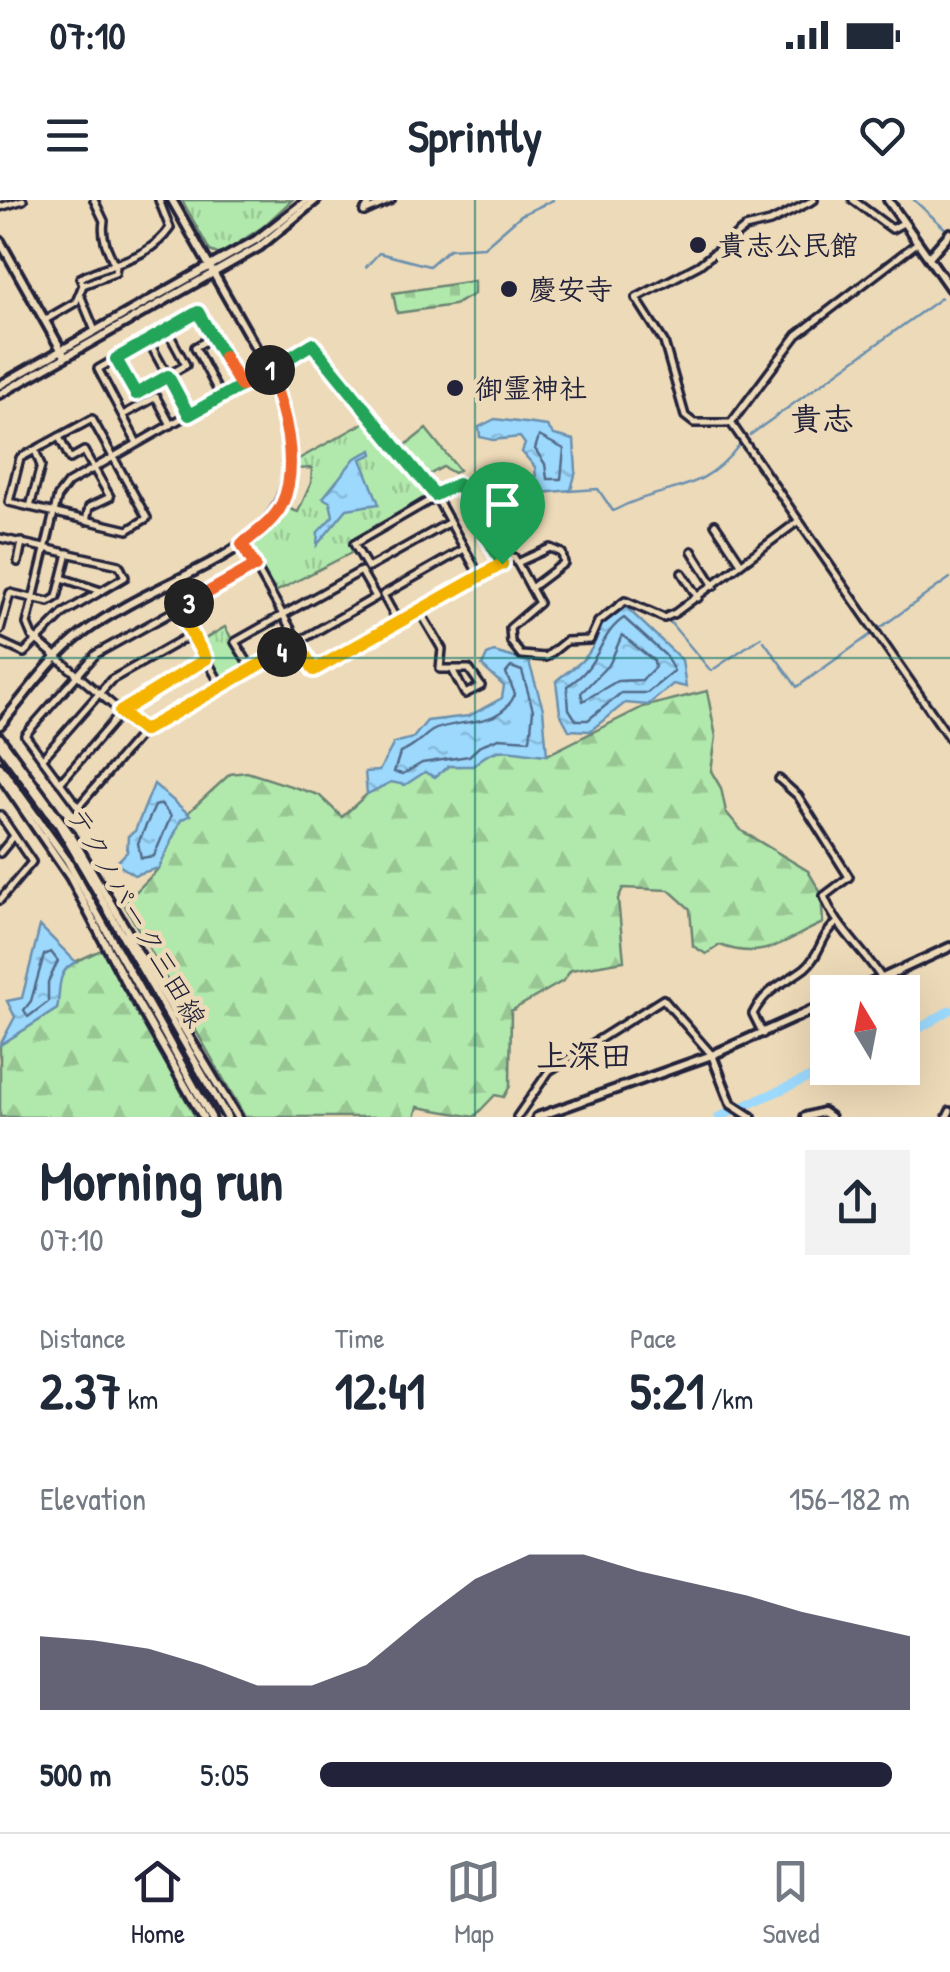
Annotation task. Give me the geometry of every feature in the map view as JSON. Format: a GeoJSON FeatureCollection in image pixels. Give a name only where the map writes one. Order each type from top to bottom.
{"type":"FeatureCollection","features":[{"type":"Feature","properties":{"kind":"main road"},"geometry":{"type":"LineString","coordinates":[[1,724],[58,658],[90,629],[242,544],[272,520],[283,502],[288,478],[286,430],[269,370],[172,200]]}},
{"type":"Feature","properties":{"kind":"main road"},"geometry":{"type":"LineString","coordinates":[[0,385],[212,270],[277,226],[307,200]]}},
{"type":"Feature","properties":{"kind":"main road"},"geometry":{"type":"LineString","coordinates":[[0,394],[96,332],[279,234],[316,200]]}},
{"type":"Feature","properties":{"kind":"main road"},"geometry":{"type":"LineString","coordinates":[[888,200],[950,288]]}},
{"type":"Feature","properties":{"kind":"main road"},"geometry":{"type":"LineString","coordinates":[[929,257],[950,233]]}},
{"type":"Feature","properties":{"kind":"main road"},"geometry":{"type":"LineString","coordinates":[[0,241],[63,354]]}},
{"type":"Feature","properties":{"kind":"main road"},"geometry":{"type":"LineString","coordinates":[[0,742],[70,834],[237,1117]]}},
{"type":"Feature","properties":{"kind":"main road","name":"テクノパーク三田線"},"geometry":{"type":"LineString","coordinates":[[0,742],[59,825],[227,1117]]}},
{"type":"Feature","properties":{"kind":"main road","name":"テクノパーク三田線"},"geometry":{"type":"LineString","coordinates":[[0,767],[67,860],[211,1117]]}},
{"type":"Feature","properties":{"kind":"main road"},"geometry":{"type":"LineString","coordinates":[[0,775],[70,877],[203,1117]]}},
{"type":"Feature","properties":{"kind":"main road"},"geometry":{"type":"LineString","coordinates":[[96,888],[134,944]]}},
{"type":"Feature","properties":{"kind":"main road"},"geometry":{"type":"LineString","coordinates":[[890,975],[950,947]]}},
{"type":"Feature","properties":{"kind":"main road"},"geometry":{"type":"LineString","coordinates":[[115,949],[125,981]]}},
{"type":"Feature","properties":{"kind":"main road"},"geometry":{"type":"LineString","coordinates":[[537,1117],[712,1055],[810,1012]]}},
{"type":"Feature","properties":{"kind":"main road"},"geometry":{"type":"LineString","coordinates":[[712,1055],[738,1112],[751,1117]]}},
{"type":"Feature","properties":{"kind":"main road"},"geometry":{"type":"LineString","coordinates":[[805,1117],[823,1112],[830,1117]]}},
{"type":"Feature","properties":{"kind":"street"},"geometry":{"type":"LineString","coordinates":[[0,206],[23,200]]}},
{"type":"Feature","properties":{"kind":"street"},"geometry":{"type":"LineString","coordinates":[[94,200],[116,267],[116,272],[83,285],[80,297],[96,332]]}},
{"type":"Feature","properties":{"kind":"street"},"geometry":{"type":"LineString","coordinates":[[116,267],[159,244],[170,228],[160,200]]}},
{"type":"Feature","properties":{"kind":"street"},"geometry":{"type":"LineString","coordinates":[[371,200],[364,212],[390,200]]}},
{"type":"Feature","properties":{"kind":"street"},"geometry":{"type":"LineString","coordinates":[[731,423],[694,423],[685,416],[664,342],[636,298],[699,265],[745,228],[770,222],[814,200]]}},
{"type":"Feature","properties":{"kind":"street"},"geometry":{"type":"LineString","coordinates":[[853,200],[884,226],[892,229],[904,222]]}},
{"type":"Feature","properties":{"kind":"street"},"geometry":{"type":"LineString","coordinates":[[731,423],[795,336],[918,242]]}},
{"type":"Feature","properties":{"kind":"street"},"geometry":{"type":"LineString","coordinates":[[45,320],[80,297]]}},
{"type":"Feature","properties":{"kind":"street"},"geometry":{"type":"LineString","coordinates":[[137,443],[98,369],[198,312],[241,386]]}},
{"type":"Feature","properties":{"kind":"street"},"geometry":{"type":"LineString","coordinates":[[116,359],[136,394],[168,376],[186,365],[167,330]]}},
{"type":"Feature","properties":{"kind":"street"},"geometry":{"type":"LineString","coordinates":[[213,337],[195,347],[221,397]]}},
{"type":"Feature","properties":{"kind":"street"},"geometry":{"type":"LineString","coordinates":[[148,340],[189,415]]}},
{"type":"Feature","properties":{"kind":"street"},"geometry":{"type":"LineString","coordinates":[[143,731],[36,639],[27,624],[58,496],[68,482],[312,344],[435,495],[479,575]]}},
{"type":"Feature","properties":{"kind":"street"},"geometry":{"type":"LineString","coordinates":[[123,415],[156,397],[170,425]]}},
{"type":"Feature","properties":{"kind":"street"},"geometry":{"type":"LineString","coordinates":[[92,419],[147,518],[128,530],[9,502],[20,458],[35,450],[92,419]]}},
{"type":"Feature","properties":{"kind":"street"},"geometry":{"type":"LineString","coordinates":[[731,423],[950,739]]}},
{"type":"Feature","properties":{"kind":"street"},"geometry":{"type":"LineString","coordinates":[[59,437],[70,459],[84,451],[110,496],[90,508],[86,520]]}},
{"type":"Feature","properties":{"kind":"street"},"geometry":{"type":"LineString","coordinates":[[30,507],[41,466],[35,450]]}},
{"type":"Feature","properties":{"kind":"street"},"geometry":{"type":"LineString","coordinates":[[450,522],[368,568],[354,544],[458,484],[502,564]]}},
{"type":"Feature","properties":{"kind":"street"},"geometry":{"type":"LineString","coordinates":[[242,544],[314,670],[514,557],[540,603],[510,628],[514,647],[532,658],[546,657],[566,641],[590,640],[598,622],[625,601],[664,618],[698,598],[797,522]]}},
{"type":"Feature","properties":{"kind":"street"},"geometry":{"type":"LineString","coordinates":[[715,524],[742,564]]}},
{"type":"Feature","properties":{"kind":"street"},"geometry":{"type":"LineString","coordinates":[[0,642],[24,653],[64,613],[125,577],[119,566],[22,542],[1,541]]}},
{"type":"Feature","properties":{"kind":"street"},"geometry":{"type":"LineString","coordinates":[[18,562],[22,542]]}},
{"type":"Feature","properties":{"kind":"street"},"geometry":{"type":"LineString","coordinates":[[518,564],[550,548],[562,554],[564,563],[531,588]]}},
{"type":"Feature","properties":{"kind":"street"},"geometry":{"type":"LineString","coordinates":[[398,622],[383,595],[464,549]]}},
{"type":"Feature","properties":{"kind":"street"},"geometry":{"type":"LineString","coordinates":[[692,551],[714,586]]}},
{"type":"Feature","properties":{"kind":"street"},"geometry":{"type":"LineString","coordinates":[[0,630],[10,593],[49,602],[57,597],[68,553]]}},
{"type":"Feature","properties":{"kind":"street"},"geometry":{"type":"LineString","coordinates":[[252,670],[235,642],[361,571],[376,597],[252,670],[143,731],[78,807],[25,735],[96,654],[255,566]]}},
{"type":"Feature","properties":{"kind":"street"},"geometry":{"type":"LineString","coordinates":[[682,572],[698,598]]}},
{"type":"Feature","properties":{"kind":"street"},"geometry":{"type":"LineString","coordinates":[[62,578],[101,591]]}},
{"type":"Feature","properties":{"kind":"street"},"geometry":{"type":"LineString","coordinates":[[178,609],[222,687]]}},
{"type":"Feature","properties":{"kind":"street"},"geometry":{"type":"LineString","coordinates":[[419,610],[442,648],[440,669],[469,668],[481,686],[465,694],[452,669]]}},
{"type":"Feature","properties":{"kind":"street"},"geometry":{"type":"LineString","coordinates":[[42,759],[111,680],[192,634]]}},
{"type":"Feature","properties":{"kind":"street"},"geometry":{"type":"LineString","coordinates":[[60,782],[120,712],[206,659]]}},
{"type":"Feature","properties":{"kind":"street"},"geometry":{"type":"LineString","coordinates":[[779,779],[798,796],[850,877],[824,896],[837,923],[860,944],[879,975]]}},
{"type":"Feature","properties":{"kind":"street"},"geometry":{"type":"LineString","coordinates":[[0,815],[32,862],[0,900]]}},
{"type":"Feature","properties":{"kind":"street"},"geometry":{"type":"LineString","coordinates":[[0,853],[14,836]]}},
{"type":"Feature","properties":{"kind":"street"},"geometry":{"type":"LineString","coordinates":[[763,1034],[753,1014],[756,1007],[775,984],[806,967],[828,930],[837,923]]}},
{"type":"Feature","properties":{"kind":"street"},"geometry":{"type":"LineString","coordinates":[[517,1117],[549,1071],[663,999],[712,1055]]}},
{"type":"Feature","properties":{"kind":"green space"},"geometry":{"type":"Polygon","coordinates":[[[182,200],[292,200],[264,226],[220,255],[210,251],[182,200]]]}},
{"type":"Feature","properties":{"kind":"green space"},"geometry":{"type":"Polygon","coordinates":[[[474,281],[474,294],[454,305],[397,313],[393,293],[474,281]]]}},
{"type":"Feature","properties":{"kind":"green space"},"geometry":{"type":"Polygon","coordinates":[[[369,420],[429,494],[352,543],[355,551],[275,592],[247,546],[287,508],[298,512],[311,483],[312,468],[296,469],[297,460],[369,420]]]}},
{"type":"Feature","properties":{"kind":"green space"},"geometry":{"type":"Polygon","coordinates":[[[426,429],[459,470],[454,473],[443,467],[425,477],[401,449],[426,429]]]}},
{"type":"Feature","properties":{"kind":"green space"},"geometry":{"type":"Polygon","coordinates":[[[225,627],[248,667],[223,681],[201,641],[225,627]]]}},
{"type":"Feature","properties":{"kind":"green space"},"geometry":{"type":"Polygon","coordinates":[[[707,691],[716,737],[711,771],[721,788],[726,812],[742,831],[808,871],[821,893],[823,923],[773,947],[749,951],[720,945],[706,954],[693,946],[690,909],[669,890],[623,888],[618,899],[624,961],[571,970],[563,981],[511,1011],[510,1086],[504,1097],[495,1095],[474,1117],[418,1107],[415,1117],[245,1117],[124,904],[159,868],[181,819],[230,774],[247,772],[319,795],[342,817],[367,794],[391,782],[502,748],[547,755],[643,707],[707,691]]]}},
{"type":"Feature","properties":{"kind":"green space"},"geometry":{"type":"Polygon","coordinates":[[[103,949],[195,1117],[0,1117],[0,1045],[57,1009],[57,985],[68,965],[103,949]]]}},
{"type":"Feature","properties":{"kind":"water"},"geometry":{"type":"Polygon","coordinates":[[[495,419],[547,426],[554,435],[574,440],[576,471],[571,490],[511,496],[536,480],[535,467],[522,452],[525,444],[520,437],[480,437],[479,427],[495,419]]]}},
{"type":"Feature","properties":{"kind":"water"},"geometry":{"type":"Polygon","coordinates":[[[372,450],[373,454],[361,459],[379,504],[347,509],[317,545],[318,532],[333,516],[330,502],[323,498],[355,458],[372,450]]]}},
{"type":"Feature","properties":{"kind":"water"},"geometry":{"type":"Polygon","coordinates":[[[625,606],[682,660],[686,687],[673,684],[648,705],[625,703],[590,731],[569,730],[560,713],[556,681],[588,654],[603,621],[625,606]]]}},
{"type":"Feature","properties":{"kind":"water"},"geometry":{"type":"Polygon","coordinates":[[[494,652],[529,662],[543,709],[547,755],[499,751],[473,766],[449,766],[435,777],[425,772],[405,785],[391,782],[367,794],[365,772],[379,771],[394,743],[413,738],[427,721],[469,716],[502,698],[504,686],[482,666],[487,655],[494,652]]]}},
{"type":"Feature","properties":{"kind":"water"},"geometry":{"type":"Polygon","coordinates":[[[154,784],[190,815],[181,820],[159,868],[134,875],[116,863],[127,852],[128,836],[135,831],[154,784]]]}},
{"type":"Feature","properties":{"kind":"water"},"geometry":{"type":"Polygon","coordinates":[[[40,926],[76,962],[62,976],[57,1009],[0,1045],[15,1017],[7,1001],[22,998],[40,926]]]}},
{"type":"Feature","properties":{"kind":"waterway"},"geometry":{"type":"LineString","coordinates":[[366,267],[379,253],[429,266],[449,249],[484,247],[521,215],[553,200]]}},
{"type":"Feature","properties":{"kind":"waterway"},"geometry":{"type":"LineString","coordinates":[[914,200],[950,233]]}},
{"type":"Feature","properties":{"kind":"waterway"},"geometry":{"type":"LineString","coordinates":[[750,435],[941,298]]}},
{"type":"Feature","properties":{"kind":"waterway"},"geometry":{"type":"LineString","coordinates":[[569,491],[598,489],[613,511],[696,481],[725,461],[740,444]]}},
{"type":"Feature","properties":{"kind":"waterway"},"geometry":{"type":"LineString","coordinates":[[764,641],[797,687],[950,578]]}},
{"type":"Feature","properties":{"kind":"waterway"},"geometry":{"type":"LineString","coordinates":[[671,618],[669,621],[711,671],[761,637]]}},
{"type":"Feature","properties":{"kind":"waterway"},"geometry":{"type":"LineString","coordinates":[[920,1028],[950,1010]]}},
{"type":"Feature","properties":{"kind":"waterway"},"geometry":{"type":"LineString","coordinates":[[719,1117],[810,1077]]}},
{"type":"Feature","properties":{"kind":"railway"},"geometry":{"type":"LineString","coordinates":[[0,756],[69,851],[221,1117]]}},
{"type":"Feature","properties":{"kind":"place","name":"貴志公民館"},"geometry":{"type":"Point","coordinates":[698,245]}},
{"type":"Feature","properties":{"kind":"place","name":"慶安寺"},"geometry":{"type":"Point","coordinates":[509,289]}},
{"type":"Feature","properties":{"kind":"place","name":"御霊神社"},"geometry":{"type":"Point","coordinates":[455,388]}},
{"type":"Feature","properties":{"kind":"district","name":"貴志"},"geometry":{"type":"Point","coordinates":[822,419]}},
{"type":"Feature","properties":{"kind":"district","name":"上深田"},"geometry":{"type":"Point","coordinates":[584,1056]}},
{"type":"Feature","properties":{"kind":"route"},"geometry":{"type":"LineString","coordinates":[[502,564],[314,670],[298,643],[143,731],[120,712],[206,659],[178,609],[255,566],[242,544],[272,520],[283,502],[288,478],[286,430],[281,400],[269,370],[260,376],[241,386],[198,312],[116,359],[136,394],[168,376],[189,415],[241,386],[269,370],[312,344],[435,495],[458,484],[502,564]]}}]}
